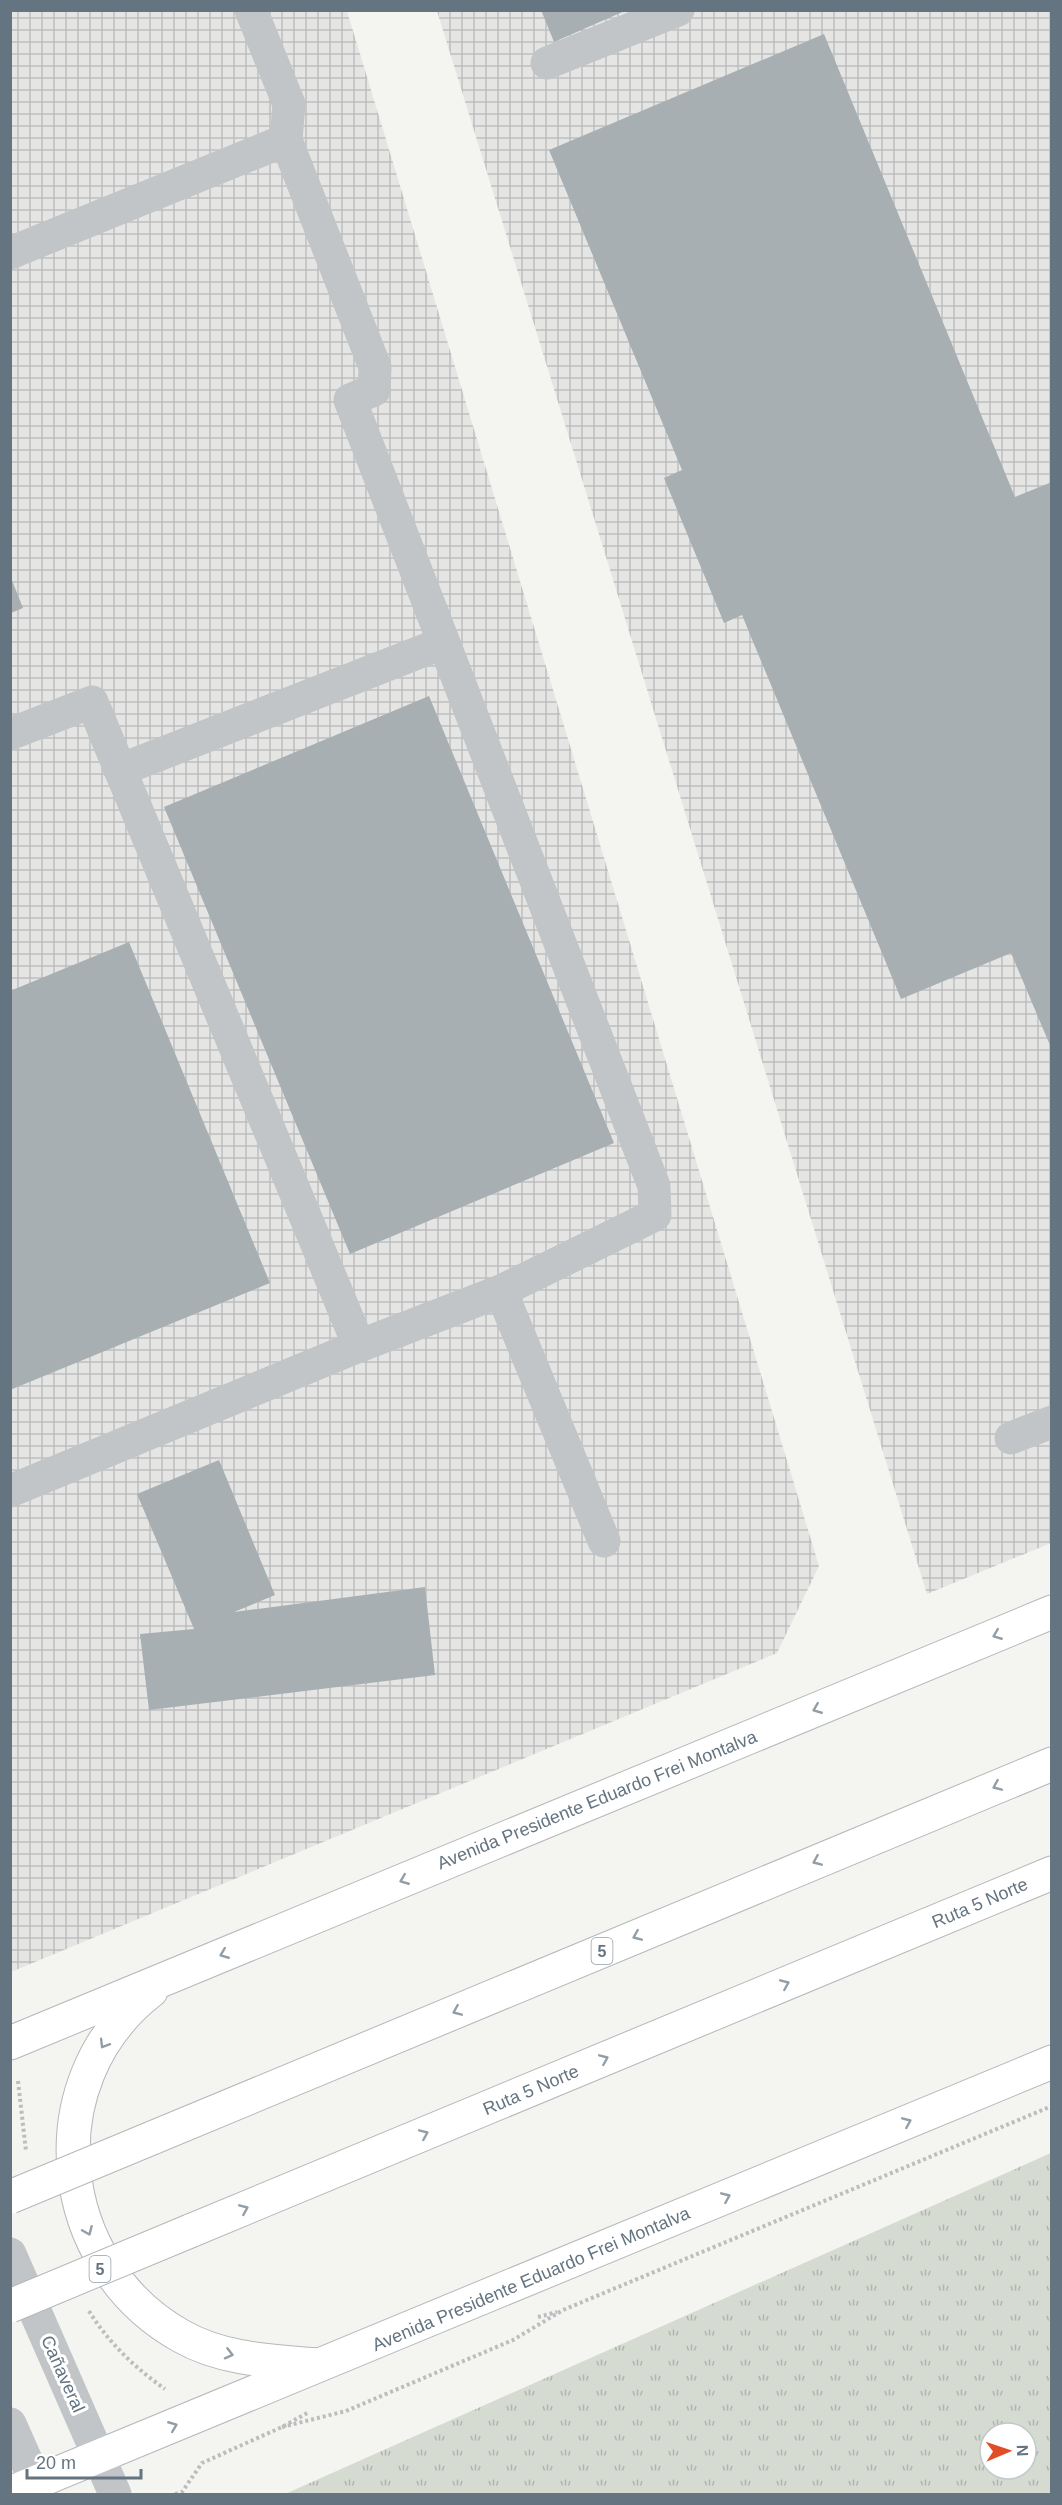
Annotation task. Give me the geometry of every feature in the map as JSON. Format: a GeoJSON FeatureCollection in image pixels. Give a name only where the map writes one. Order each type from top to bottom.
{"type":"FeatureCollection","features":[{"type":"Feature","properties":{"kind":"main road","name":"Avenida Presidente Eduardo Frei Montalva"},"geometry":{"type":"LineString","coordinates":[[10,2043],[1052,1612]]}},
{"type":"Feature","properties":{"kind":"main road","name":"5"},"geometry":{"type":"LineString","coordinates":[[10,2197],[1052,1764]]}},
{"type":"Feature","properties":{"kind":"main road","name":"Ruta 5 Norte"},"geometry":{"type":"LineString","coordinates":[[10,2306],[1052,1873]]}},
{"type":"Feature","properties":{"kind":"main road"},"geometry":{"type":"LineString","coordinates":[[174,1974],[125,2014],[106,2040],[91,2068],[80,2098],[74,2129],[72,2161],[76,2193],[85,2223],[97,2251],[113,2277],[148,2313],[182,2337],[210,2349],[239,2357],[323,2365]]}},
{"type":"Feature","properties":{"kind":"main road","name":"Avenida Presidente Eduardo Frei Montalva"},"geometry":{"type":"LineString","coordinates":[[29,2490],[99,2457],[1052,2062]]}},
{"type":"Feature","properties":{"kind":"street"},"geometry":{"type":"LineString","coordinates":[[10,1491],[359,1346],[501,1291],[655,1215],[654,1186],[442,643],[350,400],[374,390],[375,367],[286,140],[289,104],[251,10]]}},
{"type":"Feature","properties":{"kind":"street"},"geometry":{"type":"LineString","coordinates":[[547,63],[678,10]]}},
{"type":"Feature","properties":{"kind":"street"},"geometry":{"type":"LineString","coordinates":[[10,253],[286,140]]}},
{"type":"Feature","properties":{"kind":"street"},"geometry":{"type":"LineString","coordinates":[[120,770],[442,643]]}},
{"type":"Feature","properties":{"kind":"street"},"geometry":{"type":"LineString","coordinates":[[10,734],[92,702],[359,1346]]}},
{"type":"Feature","properties":{"kind":"street"},"geometry":{"type":"LineString","coordinates":[[501,1291],[604,1541]]}},
{"type":"Feature","properties":{"kind":"street"},"geometry":{"type":"LineString","coordinates":[[1011,1438],[1052,1422]]}},
{"type":"Feature","properties":{"kind":"street","name":"Cañaveral"},"geometry":{"type":"LineString","coordinates":[[10,2254],[115,2494]]}},
{"type":"Feature","properties":{"kind":"street"},"geometry":{"type":"LineString","coordinates":[[10,2424],[29,2490]]}},
{"type":"Feature","properties":{"kind":"path"},"geometry":{"type":"LineString","coordinates":[[175,2494],[182,2492],[202,2463],[220,2453],[282,2427],[346,2411],[513,2340],[563,2310],[1052,2106]]}},
{"type":"Feature","properties":{"kind":"shaded area"},"geometry":{"type":"Polygon","coordinates":[[[11,11],[347,11],[819,1566],[777,1653],[11,1972],[11,11]]]}},
{"type":"Feature","properties":{"kind":"shaded area"},"geometry":{"type":"Polygon","coordinates":[[[437,11],[1051,11],[1051,1543],[927,1594],[437,11]]]}},
{"type":"Feature","properties":{"kind":"green space"},"geometry":{"type":"Polygon","coordinates":[[[1051,2153],[1051,2494],[285,2494],[1051,2153]]]}},
{"type":"Feature","properties":{"kind":"building"},"geometry":{"type":"Polygon","coordinates":[[[541,10],[627,10],[554,42],[541,10]]]}},
{"type":"Feature","properties":{"kind":"building"},"geometry":{"type":"Polygon","coordinates":[[[824,34],[1015,497],[1052,482],[1052,676],[1049,677],[1052,682],[1052,1050],[1011,953],[901,999],[742,615],[724,623],[664,478],[682,470],[549,150],[824,34]]]}},
{"type":"Feature","properties":{"kind":"building"},"geometry":{"type":"Polygon","coordinates":[[[11,578],[23,608],[11,613],[11,578]]]}},
{"type":"Feature","properties":{"kind":"building"},"geometry":{"type":"Polygon","coordinates":[[[429,696],[614,1143],[350,1254],[164,807],[429,696]]]}},
{"type":"Feature","properties":{"kind":"building"},"geometry":{"type":"Polygon","coordinates":[[[129,942],[270,1283],[10,1390],[10,991],[129,942]]]}},
{"type":"Feature","properties":{"kind":"building"},"geometry":{"type":"Polygon","coordinates":[[[219,1460],[275,1595],[234,1612],[425,1587],[435,1675],[149,1710],[140,1634],[194,1629],[137,1494],[219,1460]]]}}]}
